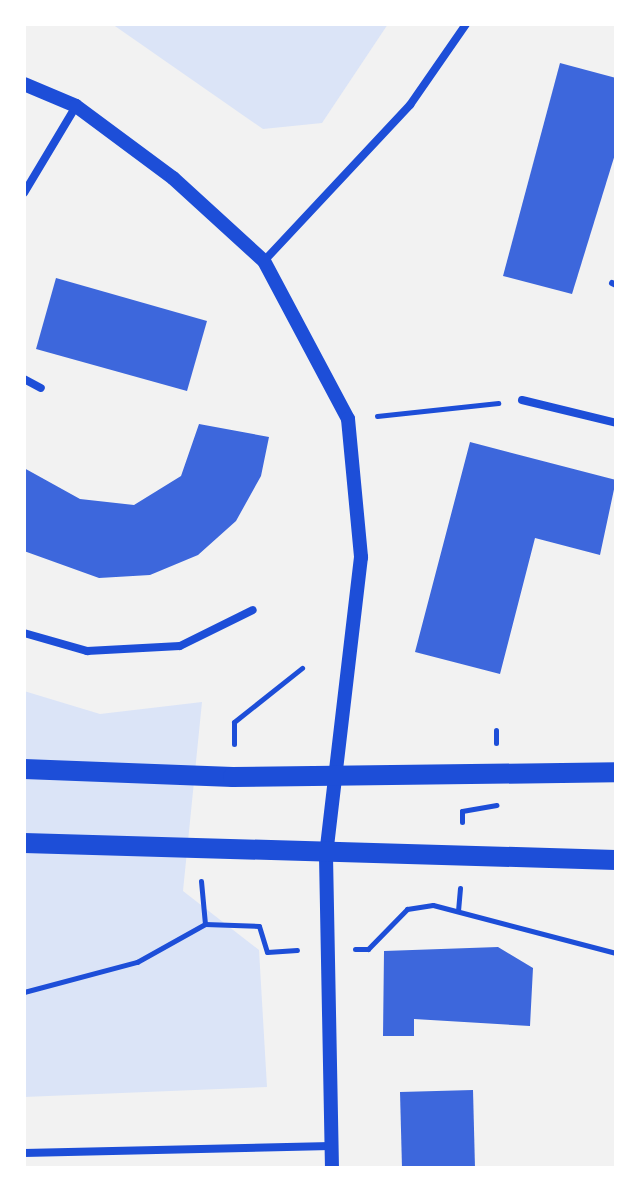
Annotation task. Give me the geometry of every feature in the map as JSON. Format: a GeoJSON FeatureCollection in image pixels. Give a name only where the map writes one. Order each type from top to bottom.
{"type":"FeatureCollection","features":[{"type":"Feature","properties":{"kind":"main road"},"geometry":{"type":"LineString","coordinates":[[24,769],[331,776],[616,772]]}},
{"type":"Feature","properties":{"kind":"main road"},"geometry":{"type":"LineString","coordinates":[[24,843],[326,856],[616,860]]}},
{"type":"Feature","properties":{"kind":"street"},"geometry":{"type":"LineString","coordinates":[[264,261],[410,105],[466,24]]}},
{"type":"Feature","properties":{"kind":"street"},"geometry":{"type":"LineString","coordinates":[[24,84],[76,106],[173,178],[264,261],[348,419],[361,557],[331,776],[326,856],[325,949],[332,1168]]}},
{"type":"Feature","properties":{"kind":"street"},"geometry":{"type":"LineString","coordinates":[[24,193],[76,106]]}},
{"type":"Feature","properties":{"kind":"street"},"geometry":{"type":"LineString","coordinates":[[24,379],[41,388]]}},
{"type":"Feature","properties":{"kind":"street"},"geometry":{"type":"LineString","coordinates":[[522,400],[616,423]]}},
{"type":"Feature","properties":{"kind":"street"},"geometry":{"type":"LineString","coordinates":[[24,633],[87,651],[180,646],[253,610]]}},
{"type":"Feature","properties":{"kind":"street"},"geometry":{"type":"LineString","coordinates":[[24,1153],[331,1146]]}},
{"type":"Feature","properties":{"kind":"path"},"geometry":{"type":"LineString","coordinates":[[348,419],[522,400]]}},
{"type":"Feature","properties":{"kind":"path"},"geometry":{"type":"LineString","coordinates":[[24,992],[137,962],[205,924],[259,926],[267,952],[368,949],[407,909],[433,905],[616,953]]}},
{"type":"Feature","properties":{"kind":"shaded area"},"geometry":{"type":"Polygon","coordinates":[[[112,24],[388,24],[322,123],[263,129],[112,24]]]}},
{"type":"Feature","properties":{"kind":"shaded area"},"geometry":{"type":"Polygon","coordinates":[[[24,691],[100,714],[202,702],[183,891],[259,950],[267,1087],[24,1097],[24,691]]]}},
{"type":"Feature","properties":{"kind":"building"},"geometry":{"type":"Polygon","coordinates":[[[560,63],[616,78],[616,151],[572,294],[503,276],[560,63]]]}},
{"type":"Feature","properties":{"kind":"building"},"geometry":{"type":"Polygon","coordinates":[[[56,278],[207,321],[187,391],[36,349],[56,278]]]}},
{"type":"Feature","properties":{"kind":"building"},"geometry":{"type":"Polygon","coordinates":[[[199,424],[269,437],[261,476],[236,521],[198,555],[150,575],[99,578],[24,551],[24,468],[80,499],[134,505],[181,476],[199,424]]]}},
{"type":"Feature","properties":{"kind":"building"},"geometry":{"type":"Polygon","coordinates":[[[470,442],[616,480],[600,555],[535,538],[500,674],[415,652],[470,442]]]}},
{"type":"Feature","properties":{"kind":"building"},"geometry":{"type":"Polygon","coordinates":[[[498,947],[533,968],[530,1026],[414,1019],[414,1036],[383,1036],[384,951],[498,947]]]}},
{"type":"Feature","properties":{"kind":"building"},"geometry":{"type":"Polygon","coordinates":[[[473,1090],[475,1168],[402,1168],[400,1092],[473,1090]]]}}]}
